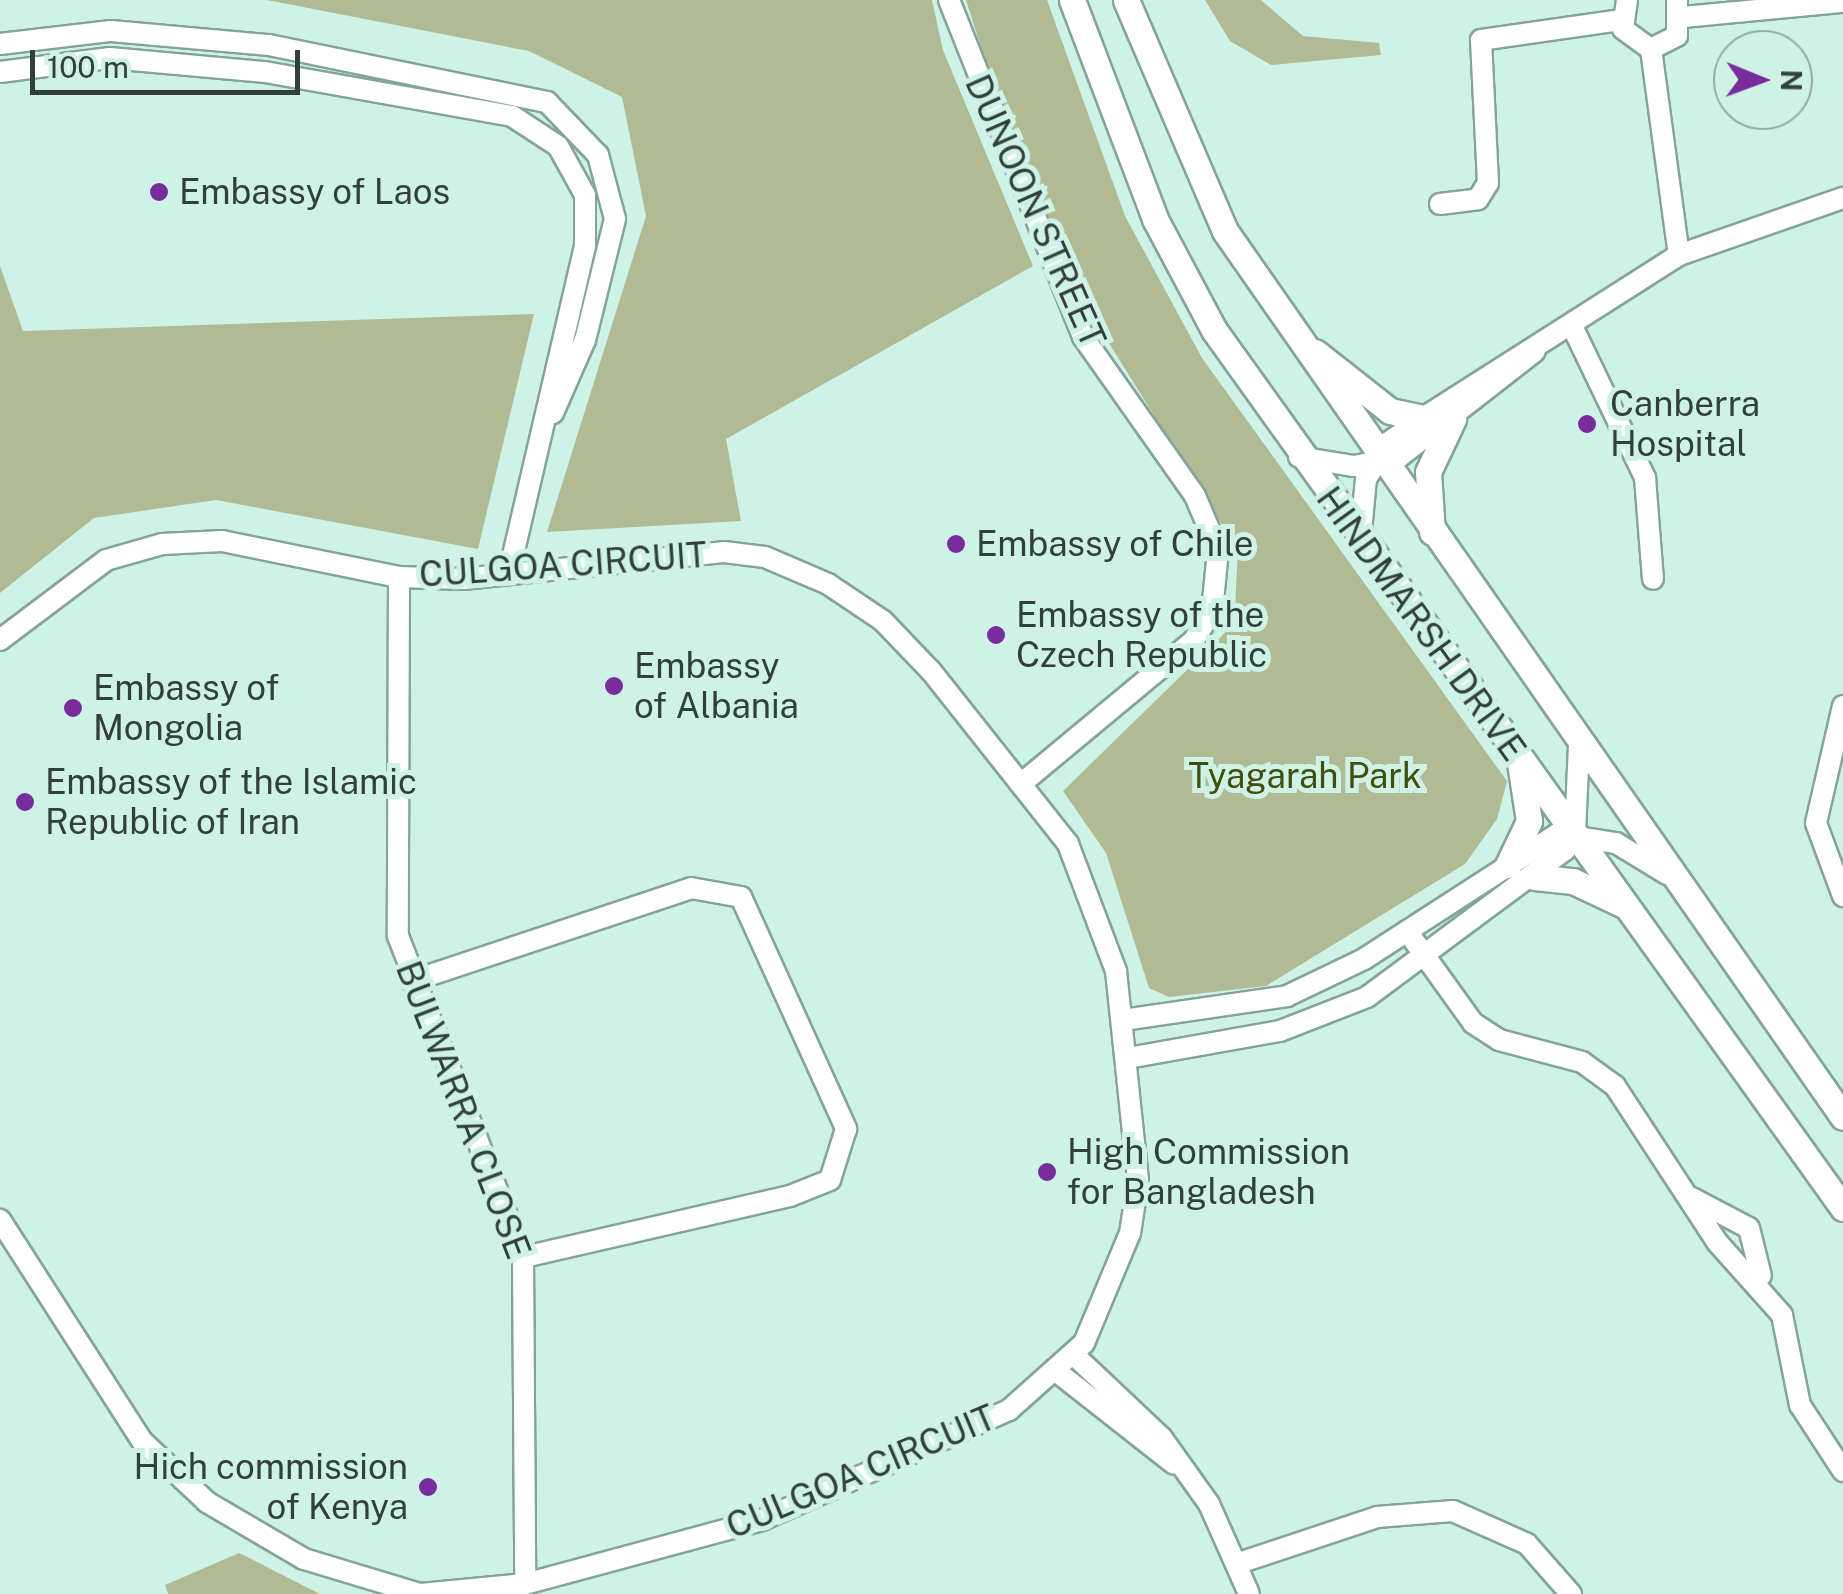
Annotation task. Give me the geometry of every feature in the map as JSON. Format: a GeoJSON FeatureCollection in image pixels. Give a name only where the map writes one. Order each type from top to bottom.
{"type":"FeatureCollection","features":[{"type":"Feature","properties":{"kind":"main road","name":"HINDMARSH DRIVE"},"geometry":{"type":"LineString","coordinates":[[1072,0],[1155,219],[1299,458],[1575,833],[1843,1208]]}},
{"type":"Feature","properties":{"kind":"main road","name":"HINDMARSH DRIVE"},"geometry":{"type":"LineString","coordinates":[[1126,0],[1205,195],[1295,337],[1668,874],[1843,1117]]}},
{"type":"Feature","properties":{"kind":"main road"},"geometry":{"type":"LineString","coordinates":[[1295,337],[1390,411],[1423,418]]}},
{"type":"Feature","properties":{"kind":"main road"},"geometry":{"type":"LineString","coordinates":[[1432,532],[1428,472],[1453,419]]}},
{"type":"Feature","properties":{"kind":"main road"},"geometry":{"type":"LineString","coordinates":[[1508,865],[1528,820],[1520,758]]}},
{"type":"Feature","properties":{"kind":"main road"},"geometry":{"type":"LineString","coordinates":[[1534,877],[1574,881],[1626,906]]}},
{"type":"Feature","properties":{"kind":"street","name":"DUNOON STREET"},"geometry":{"type":"LineString","coordinates":[[948,0],[1083,337],[1195,496],[1218,550],[1212,611],[1193,641],[1021,784]]}},
{"type":"Feature","properties":{"kind":"street"},"geometry":{"type":"LineString","coordinates":[[1440,204],[1478,199],[1488,183],[1481,40],[1624,10],[1628,37],[1651,49],[1670,43],[1680,8],[1843,2]]}},
{"type":"Feature","properties":{"kind":"street"},"geometry":{"type":"LineString","coordinates":[[0,44],[111,31],[270,45],[547,102],[598,155],[615,219],[585,340],[539,447]]}},
{"type":"Feature","properties":{"kind":"street"},"geometry":{"type":"LineString","coordinates":[[1651,49],[1679,255]]}},
{"type":"Feature","properties":{"kind":"street"},"geometry":{"type":"LineString","coordinates":[[0,72],[52,60],[152,60],[337,82],[534,126],[575,169],[588,220],[509,574]]}},
{"type":"Feature","properties":{"kind":"street"},"geometry":{"type":"LineString","coordinates":[[1299,458],[1354,466],[1399,457],[1453,419],[1537,349],[1679,255],[1843,198]]}},
{"type":"Feature","properties":{"kind":"street"},"geometry":{"type":"LineString","coordinates":[[1572,326],[1645,478],[1653,579]]}},
{"type":"Feature","properties":{"kind":"street"},"geometry":{"type":"LineString","coordinates":[[1360,544],[1366,479],[1380,459],[1423,418],[1506,360],[1537,349]]}},
{"type":"Feature","properties":{"kind":"street","name":"CULGOA CIRCUIT"},"geometry":{"type":"LineString","coordinates":[[0,640],[106,560],[162,544],[222,541],[400,577],[509,574],[660,553],[764,557],[884,621],[1068,844],[1098,908],[1123,1020],[1138,1127],[1130,1233],[1073,1354],[1010,1410],[946,1443],[762,1520],[525,1584],[420,1594],[304,1558],[207,1502],[142,1440],[0,1220]]}},
{"type":"Feature","properties":{"kind":"street","name":"BULWARRA CLOSE"},"geometry":{"type":"LineString","coordinates":[[400,577],[393,885],[412,982],[522,1257],[525,1584]]}},
{"type":"Feature","properties":{"kind":"street"},"geometry":{"type":"LineString","coordinates":[[1843,706],[1816,823],[1843,896]]}},
{"type":"Feature","properties":{"kind":"street"},"geometry":{"type":"LineString","coordinates":[[1128,1058],[1280,1032],[1367,997],[1534,877],[1575,833],[1579,746]]}},
{"type":"Feature","properties":{"kind":"street"},"geometry":{"type":"LineString","coordinates":[[1123,1020],[1287,996],[1407,931],[1557,834],[1575,833],[1668,874]]}},
{"type":"Feature","properties":{"kind":"street"},"geometry":{"type":"LineString","coordinates":[[412,982],[691,888],[741,898],[846,1129],[830,1180],[790,1196],[522,1257]]}},
{"type":"Feature","properties":{"kind":"street"},"geometry":{"type":"LineString","coordinates":[[1407,931],[1472,1022],[1499,1040],[1582,1062],[1616,1086],[1718,1242],[1765,1288],[1782,1315],[1800,1405],[1843,1471]]}},
{"type":"Feature","properties":{"kind":"street"},"geometry":{"type":"LineString","coordinates":[[1692,1198],[1750,1228],[1765,1288]]}},
{"type":"Feature","properties":{"kind":"street"},"geometry":{"type":"LineString","coordinates":[[1073,1354],[1162,1438],[1175,1465],[1242,1562],[1249,1594]]}},
{"type":"Feature","properties":{"kind":"street"},"geometry":{"type":"LineString","coordinates":[[1056,1371],[1175,1465]]}},
{"type":"Feature","properties":{"kind":"street"},"geometry":{"type":"LineString","coordinates":[[1242,1562],[1391,1513],[1452,1511],[1527,1544],[1571,1594]]}},
{"type":"Feature","properties":{"kind":"green space"},"geometry":{"type":"Polygon","coordinates":[[[267,0],[932,0],[943,50],[1033,266],[726,439],[741,521],[547,532],[646,216],[622,97],[529,51],[267,0]]]}},
{"type":"Feature","properties":{"kind":"green space","name":"Tyagarah Park"},"geometry":{"type":"Polygon","coordinates":[[[966,0],[1047,0],[1125,216],[1202,358],[1507,781],[1497,819],[1465,864],[1266,986],[1169,997],[1149,988],[1106,853],[1063,791],[1234,624],[1238,550],[1097,324],[1006,126],[966,0]]]}},
{"type":"Feature","properties":{"kind":"green space"},"geometry":{"type":"Polygon","coordinates":[[[1205,0],[1261,0],[1303,36],[1379,43],[1381,55],[1271,65],[1230,41],[1205,0]]]}},
{"type":"Feature","properties":{"kind":"green space"},"geometry":{"type":"Polygon","coordinates":[[[0,266],[23,331],[534,314],[478,549],[216,500],[94,518],[0,593],[0,266]]]}},
{"type":"Feature","properties":{"kind":"green space"},"geometry":{"type":"Polygon","coordinates":[[[239,1553],[320,1594],[168,1594],[165,1585],[239,1553]]]}},
{"type":"Feature","properties":{"kind":"place","name":"Embassy of Laos"},"geometry":{"type":"Point","coordinates":[159,192]}},
{"type":"Feature","properties":{"kind":"place","name":"Canberra Hospital"},"geometry":{"type":"Point","coordinates":[1587,424]}},
{"type":"Feature","properties":{"kind":"place","name":"Embassy of Chile"},"geometry":{"type":"Point","coordinates":[956,544]}},
{"type":"Feature","properties":{"kind":"place","name":"Embassy of the Czech Republic"},"geometry":{"type":"Point","coordinates":[996,635]}},
{"type":"Feature","properties":{"kind":"place","name":"Embassy of Albania"},"geometry":{"type":"Point","coordinates":[614,686]}},
{"type":"Feature","properties":{"kind":"place","name":"Embassy of Mongolia"},"geometry":{"type":"Point","coordinates":[73,708]}},
{"type":"Feature","properties":{"kind":"place","name":"Embassy of the Islamic Republic of Iran"},"geometry":{"type":"Point","coordinates":[25,802]}},
{"type":"Feature","properties":{"kind":"place","name":"High Commission for Bangladesh"},"geometry":{"type":"Point","coordinates":[1047,1172]}},
{"type":"Feature","properties":{"kind":"place","name":"Hich commission of Kenya"},"geometry":{"type":"Point","coordinates":[428,1487]}}]}
